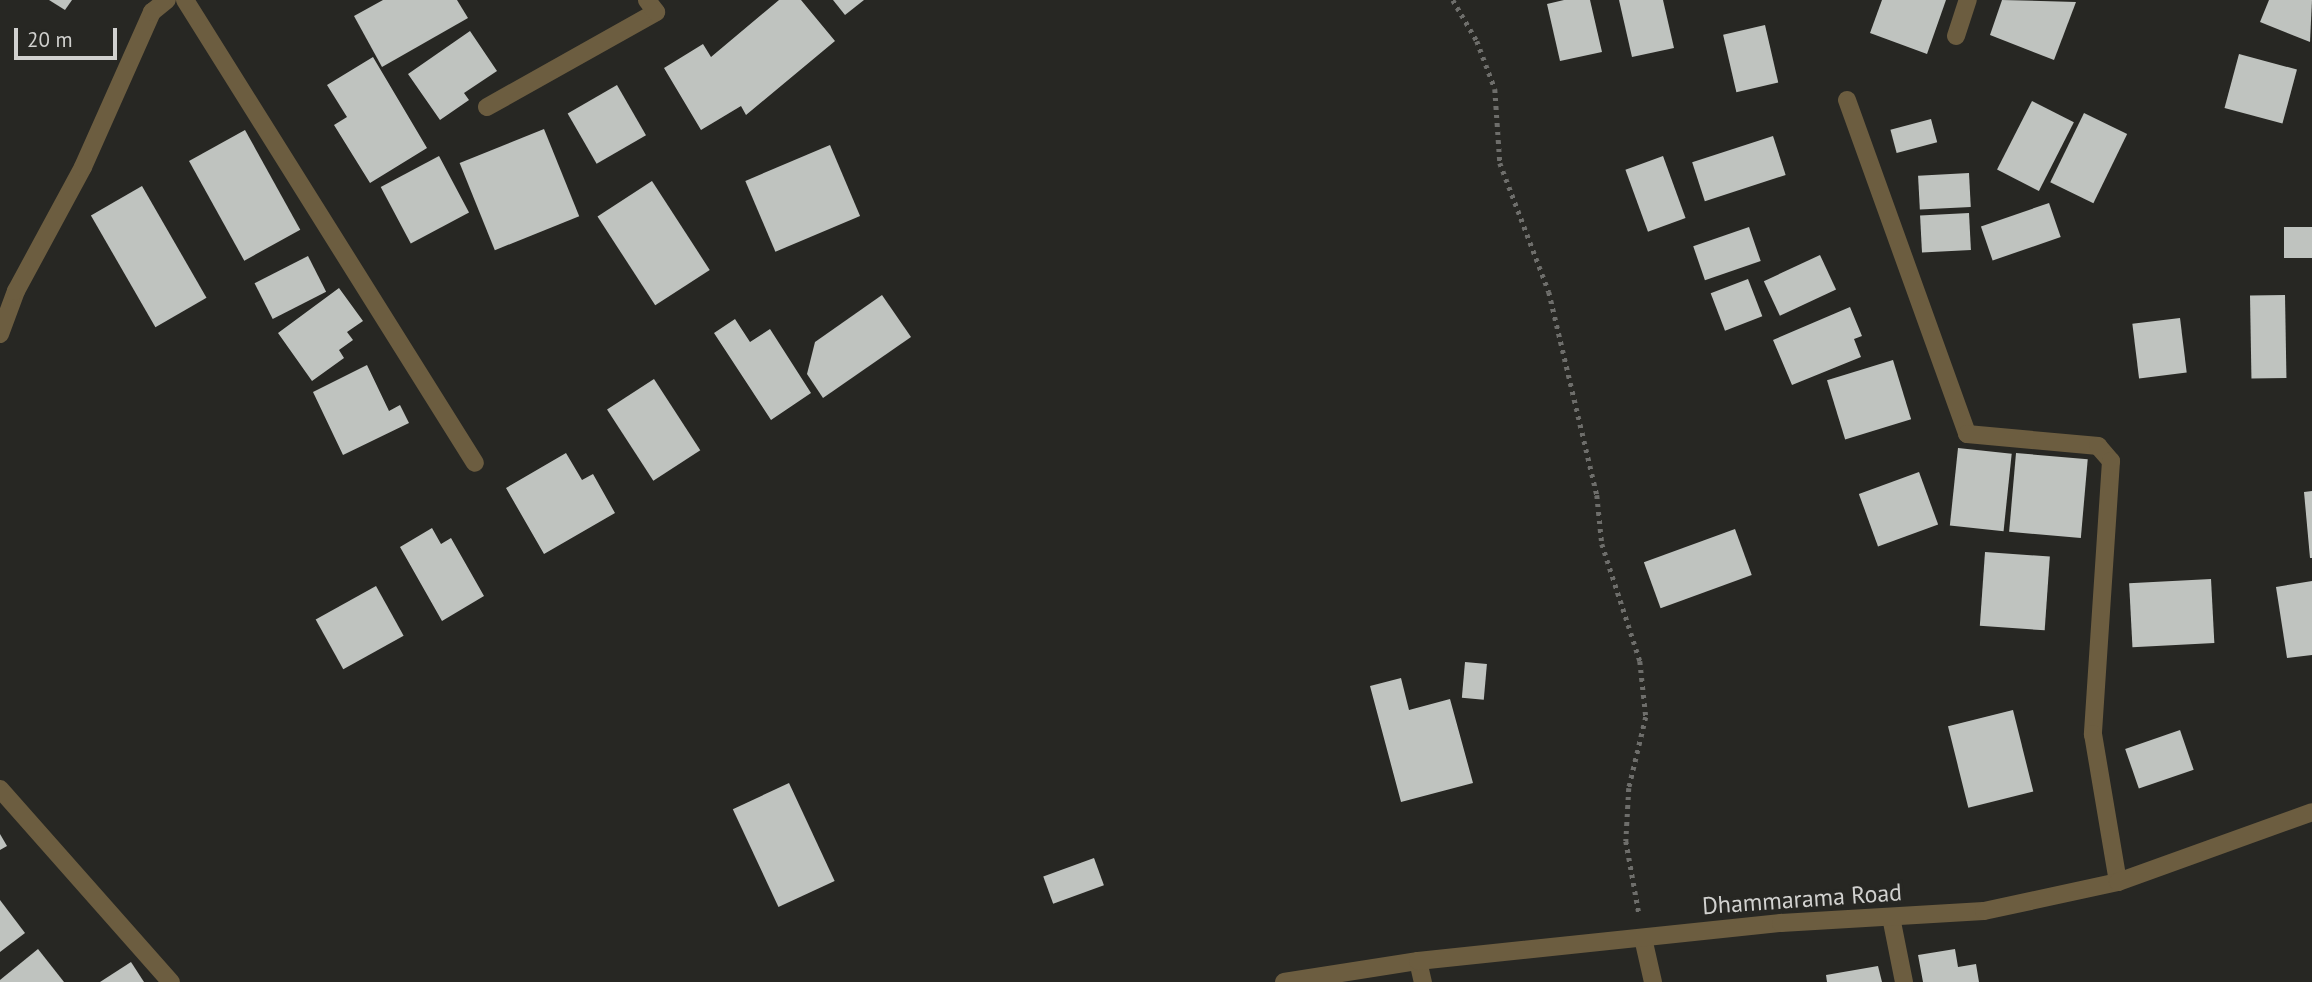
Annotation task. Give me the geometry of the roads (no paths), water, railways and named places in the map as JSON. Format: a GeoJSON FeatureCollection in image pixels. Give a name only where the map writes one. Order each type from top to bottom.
{"type":"FeatureCollection","features":[{"type":"Feature","properties":{"kind":"street"},"geometry":{"type":"LineString","coordinates":[[0,334],[16,291],[83,167],[152,12],[167,0]]}},
{"type":"Feature","properties":{"kind":"street"},"geometry":{"type":"LineString","coordinates":[[185,0],[475,463]]}},
{"type":"Feature","properties":{"kind":"street"},"geometry":{"type":"LineString","coordinates":[[486,107],[656,12],[647,0]]}},
{"type":"Feature","properties":{"kind":"street"},"geometry":{"type":"LineString","coordinates":[[1956,36],[1968,0]]}},
{"type":"Feature","properties":{"kind":"street"},"geometry":{"type":"LineString","coordinates":[[1847,100],[1967,434],[2098,446],[2111,461],[2093,734],[2118,881]]}},
{"type":"Feature","properties":{"kind":"street"},"geometry":{"type":"LineString","coordinates":[[0,789],[171,982]]}},
{"type":"Feature","properties":{"kind":"street","name":"Dhammarama Road"},"geometry":{"type":"LineString","coordinates":[[1284,982],[1418,961],[1643,938],[1984,911],[2118,881],[2312,812]]}},
{"type":"Feature","properties":{"kind":"street"},"geometry":{"type":"LineString","coordinates":[[1891,917],[1904,982]]}},
{"type":"Feature","properties":{"kind":"street"},"geometry":{"type":"LineString","coordinates":[[1643,938],[1653,982]]}},
{"type":"Feature","properties":{"kind":"street"},"geometry":{"type":"LineString","coordinates":[[1418,961],[1423,982]]}}]}
